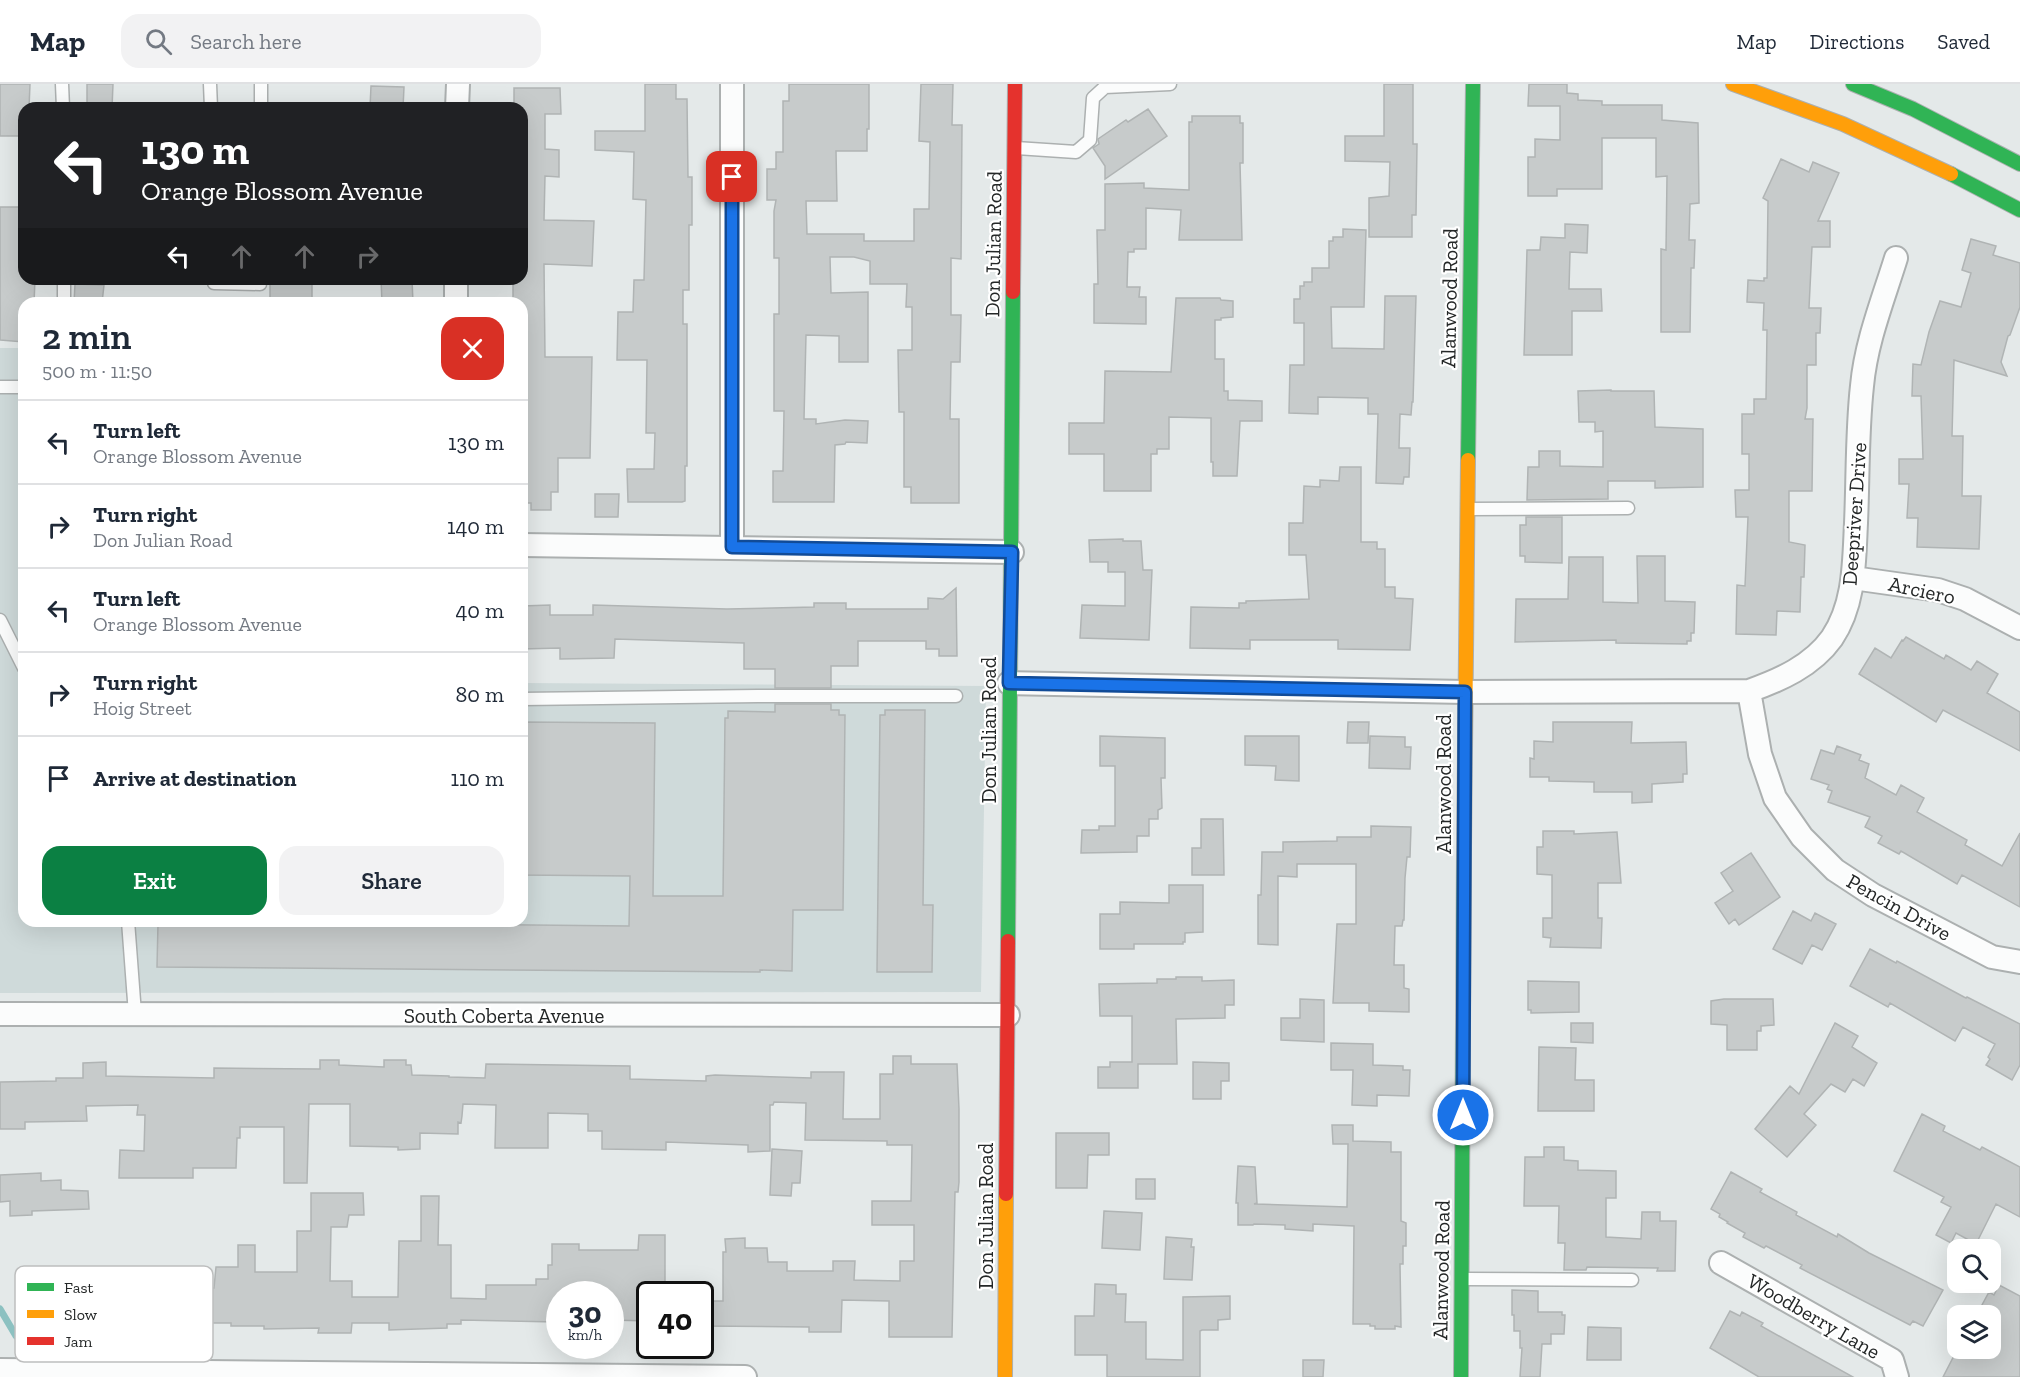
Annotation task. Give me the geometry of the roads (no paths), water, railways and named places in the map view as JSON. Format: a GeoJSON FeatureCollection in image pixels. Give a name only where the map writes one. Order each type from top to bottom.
{"type":"FeatureCollection","features":[{"type":"Feature","properties":{"kind":"street"},"geometry":{"type":"LineString","coordinates":[[458,84],[458,102]]}},
{"type":"Feature","properties":{"kind":"street"},"geometry":{"type":"LineString","coordinates":[[732,84],[732,547]]}},
{"type":"Feature","properties":{"kind":"street","name":"Don Julian Road"},"geometry":{"type":"LineString","coordinates":[[1005,1377],[1015,84]]}},
{"type":"Feature","properties":{"kind":"street","name":"Alanwood Road"},"geometry":{"type":"LineString","coordinates":[[1461,1377],[1465,692],[1473,84]]}},
{"type":"Feature","properties":{"kind":"street"},"geometry":{"type":"LineString","coordinates":[[1733,84],[1856,129],[1941,167],[2020,210]]}},
{"type":"Feature","properties":{"kind":"street"},"geometry":{"type":"LineString","coordinates":[[1853,84],[1913,109],[2020,164]]}},
{"type":"Feature","properties":{"kind":"street","name":"Deepriver Drive"},"geometry":{"type":"LineString","coordinates":[[1009,683],[1465,692],[1749,692],[1782,679],[1810,661],[1832,638],[1845,611],[1853,578],[1862,385],[1872,336],[1896,258]]}},
{"type":"Feature","properties":{"kind":"street"},"geometry":{"type":"LineString","coordinates":[[528,545],[1012,552]]}},
{"type":"Feature","properties":{"kind":"street","name":"Arciero"},"geometry":{"type":"LineString","coordinates":[[1853,578],[1938,590],[1965,599],[2020,628]]}},
{"type":"Feature","properties":{"kind":"street","name":"Pencin Drive"},"geometry":{"type":"LineString","coordinates":[[1749,692],[1760,754],[1775,798],[1802,837],[1835,870],[1874,896],[1992,957],[2020,962]]}},
{"type":"Feature","properties":{"kind":"street","name":"South Coberta Avenue"},"geometry":{"type":"LineString","coordinates":[[0,1014],[1008,1015]]}},
{"type":"Feature","properties":{"kind":"street","name":"Woodberry Lane"},"geometry":{"type":"LineString","coordinates":[[1721,1263],[1892,1360],[1897,1377]]}},
{"type":"Feature","properties":{"kind":"street"},"geometry":{"type":"LineString","coordinates":[[0,1370],[321,1375],[745,1377]]}},
{"type":"Feature","properties":{"kind":"lane"},"geometry":{"type":"LineString","coordinates":[[63,84],[63,102]]}},
{"type":"Feature","properties":{"kind":"lane"},"geometry":{"type":"LineString","coordinates":[[210,84],[211,102]]}},
{"type":"Feature","properties":{"kind":"lane"},"geometry":{"type":"LineString","coordinates":[[261,84],[261,102]]}},
{"type":"Feature","properties":{"kind":"lane"},"geometry":{"type":"LineString","coordinates":[[1015,148],[1076,152],[1090,140],[1093,98],[1105,87],[1170,84]]}},
{"type":"Feature","properties":{"kind":"lane"},"geometry":{"type":"LineString","coordinates":[[0,387],[18,387]]}},
{"type":"Feature","properties":{"kind":"lane"},"geometry":{"type":"LineString","coordinates":[[1467,509],[1629,508]]}},
{"type":"Feature","properties":{"kind":"lane"},"geometry":{"type":"LineString","coordinates":[[0,620],[18,656]]}},
{"type":"Feature","properties":{"kind":"lane"},"geometry":{"type":"LineString","coordinates":[[528,699],[956,696]]}},
{"type":"Feature","properties":{"kind":"lane"},"geometry":{"type":"LineString","coordinates":[[128,927],[135,1014]]}},
{"type":"Feature","properties":{"kind":"lane"},"geometry":{"type":"LineString","coordinates":[[1463,1279],[1632,1280]]}},
{"type":"Feature","properties":{"kind":"waterway"},"geometry":{"type":"LineString","coordinates":[[0,1309],[15,1334]]}}]}
